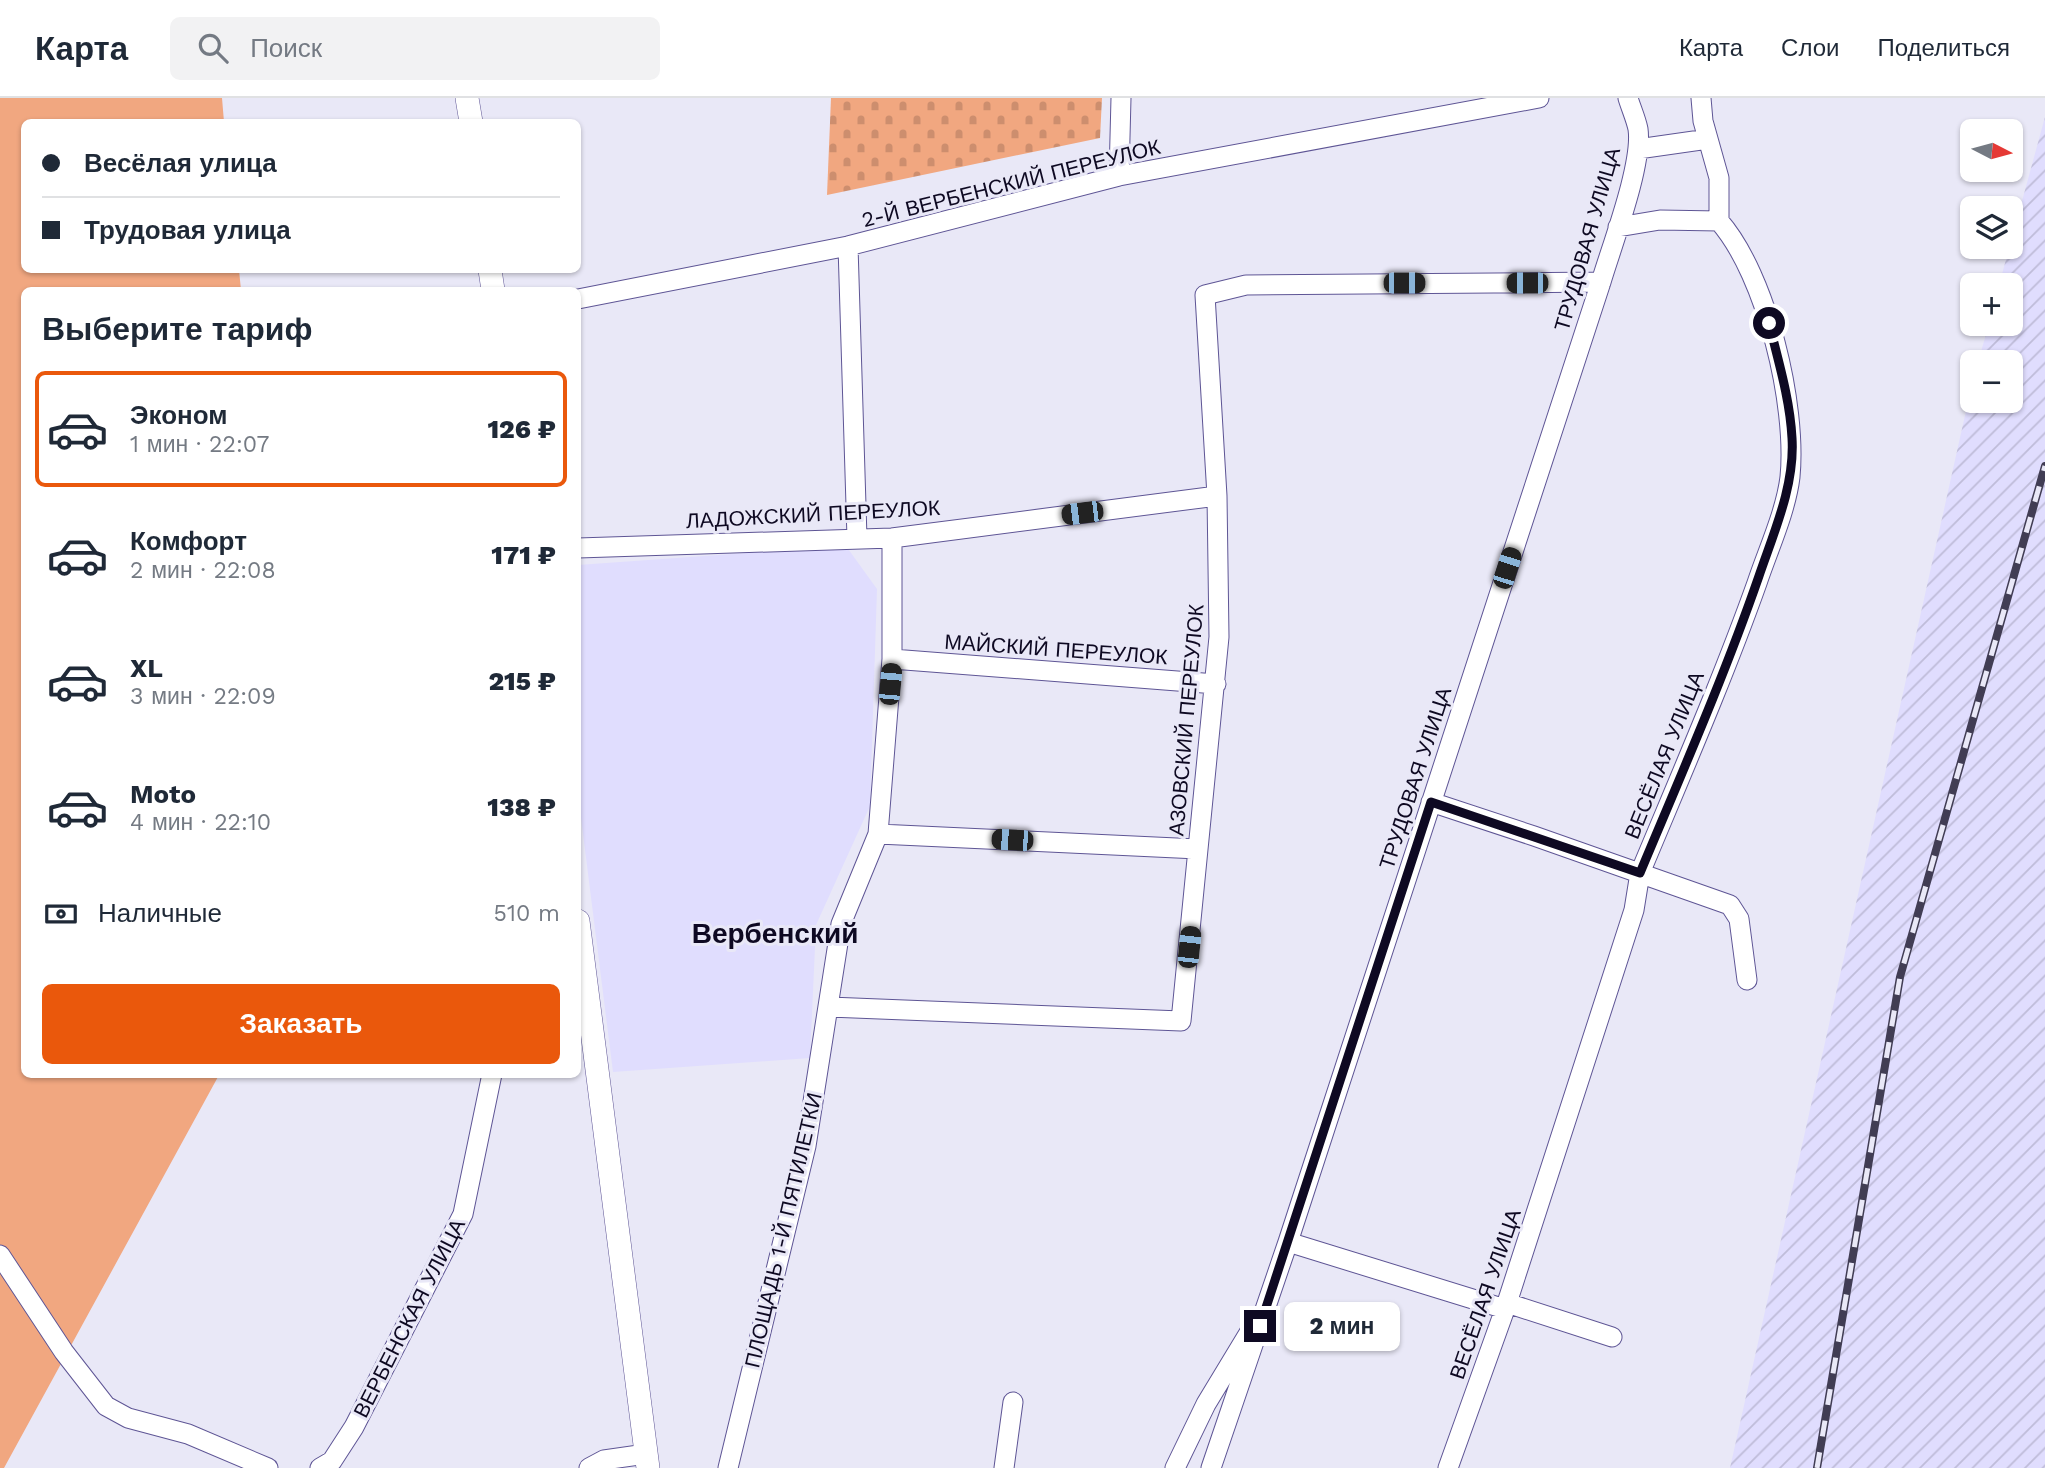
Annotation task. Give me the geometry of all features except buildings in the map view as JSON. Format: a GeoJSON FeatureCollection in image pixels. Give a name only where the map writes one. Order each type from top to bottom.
{"type":"FeatureCollection","features":[{"type":"Feature","properties":{"kind":"main road"},"geometry":{"type":"LineString","coordinates":[[467,98],[470,119]]}},
{"type":"Feature","properties":{"kind":"main road"},"geometry":{"type":"LineString","coordinates":[[581,944],[647,1461]]}},
{"type":"Feature","properties":{"kind":"street"},"geometry":{"type":"LineString","coordinates":[[1119,176],[1121,98]]}},
{"type":"Feature","properties":{"kind":"street","name":"2-Й ВЕРБЕНСКИЙ ПЕРЕУЛОК"},"geometry":{"type":"LineString","coordinates":[[581,298],[848,246],[1119,176],[1539,98]]}},
{"type":"Feature","properties":{"kind":"street","name":"ТРУДОВАЯ УЛИЦА"},"geometry":{"type":"LineString","coordinates":[[1211,1468],[1288,1242],[1618,227],[1638,149],[1638,129],[1628,98]]}},
{"type":"Feature","properties":{"kind":"street"},"geometry":{"type":"LineString","coordinates":[[1618,227],[1660,220],[1719,221],[1719,178],[1703,121],[1701,98]]}},
{"type":"Feature","properties":{"kind":"street"},"geometry":{"type":"LineString","coordinates":[[1638,149],[1708,139]]}},
{"type":"Feature","properties":{"kind":"street","name":"ВЕСЁЛАЯ УЛИЦА"},"geometry":{"type":"LineString","coordinates":[[1448,1468],[1506,1306],[1634,910],[1640,873],[1737,638],[1774,533],[1789,480],[1792,438],[1785,390],[1769,323],[1756,286],[1733,237],[1719,221]]}},
{"type":"Feature","properties":{"kind":"street"},"geometry":{"type":"LineString","coordinates":[[848,246],[857,538]]}},
{"type":"Feature","properties":{"kind":"street","name":"АЗОВСКИЙ ПЕРЕУЛОК"},"geometry":{"type":"LineString","coordinates":[[829,1007],[1181,1021],[1219,637],[1217,496],[1205,295],[1246,285],[1601,282]]}},
{"type":"Feature","properties":{"kind":"street","name":"ЛАДОЖСКИЙ ПЕРЕУЛОК"},"geometry":{"type":"LineString","coordinates":[[581,548],[892,538],[1217,496]]}},
{"type":"Feature","properties":{"kind":"street","name":"ПЛОЩАДЬ 1-Й ПЯТИЛЕТКИ"},"geometry":{"type":"LineString","coordinates":[[728,1468],[806,1146],[841,924],[878,834],[892,659],[892,538]]}},
{"type":"Feature","properties":{"kind":"street","name":"МАЙСКИЙ ПЕРЕУЛОК"},"geometry":{"type":"LineString","coordinates":[[892,659],[1216,684]]}},
{"type":"Feature","properties":{"kind":"street"},"geometry":{"type":"LineString","coordinates":[[1431,802],[1730,905],[1739,919],[1748,980]]}},
{"type":"Feature","properties":{"kind":"street"},"geometry":{"type":"LineString","coordinates":[[878,834],[1199,849]]}},
{"type":"Feature","properties":{"kind":"street","name":"ВЕРБЕНСКАЯ УЛИЦА"},"geometry":{"type":"LineString","coordinates":[[320,1468],[332,1461],[354,1427],[463,1214],[491,1078]]}},
{"type":"Feature","properties":{"kind":"street"},"geometry":{"type":"LineString","coordinates":[[1288,1242],[1612,1337]]}},
{"type":"Feature","properties":{"kind":"street"},"geometry":{"type":"LineString","coordinates":[[0,1255],[64,1352],[106,1406],[128,1418],[188,1434],[268,1468]]}},
{"type":"Feature","properties":{"kind":"street"},"geometry":{"type":"LineString","coordinates":[[1175,1468],[1206,1404],[1268,1302]]}},
{"type":"Feature","properties":{"kind":"street"},"geometry":{"type":"LineString","coordinates":[[1004,1468],[1013,1402]]}},
{"type":"Feature","properties":{"kind":"street"},"geometry":{"type":"LineString","coordinates":[[589,1468],[604,1460],[647,1461]]}},
{"type":"Feature","properties":{"kind":"shaded area"},"geometry":{"type":"Polygon","coordinates":[[[2045,117],[2045,1468],[1730,1468],[1966,413],[2023,413],[2023,350],[1981,350],[1986,336],[2023,336],[2023,273],[2002,273],[2006,259],[2023,259],[2023,197],[2045,117]]]}},
{"type":"Feature","properties":{"kind":"shaded area"},"geometry":{"type":"Polygon","coordinates":[[[846,546],[877,589],[870,806],[816,925],[810,1058],[613,1072],[581,818],[581,565],[846,546]]]}},
{"type":"Feature","properties":{"kind":"green space"},"geometry":{"type":"Polygon","coordinates":[[[0,98],[222,98],[224,119],[21,119],[21,273],[239,273],[241,287],[21,287],[21,1078],[217,1078],[4,1468],[0,1468],[0,98]]]}},
{"type":"Feature","properties":{"kind":"green space"},"geometry":{"type":"Polygon","coordinates":[[[831,98],[1102,98],[1100,138],[827,195],[831,98]]]}},
{"type":"Feature","properties":{"kind":"railway"},"geometry":{"type":"LineString","coordinates":[[1817,1468],[1900,977],[2045,466]]}},
{"type":"Feature","properties":{"kind":"district","name":"Вербенский"},"geometry":{"type":"Point","coordinates":[775,933]}},
{"type":"Feature","properties":{"kind":"route"},"geometry":{"type":"LineString","coordinates":[[1260,1326],[1431,802],[1640,873],[1737,638],[1774,533],[1789,480],[1792,438],[1785,390],[1769,323]]}}]}
